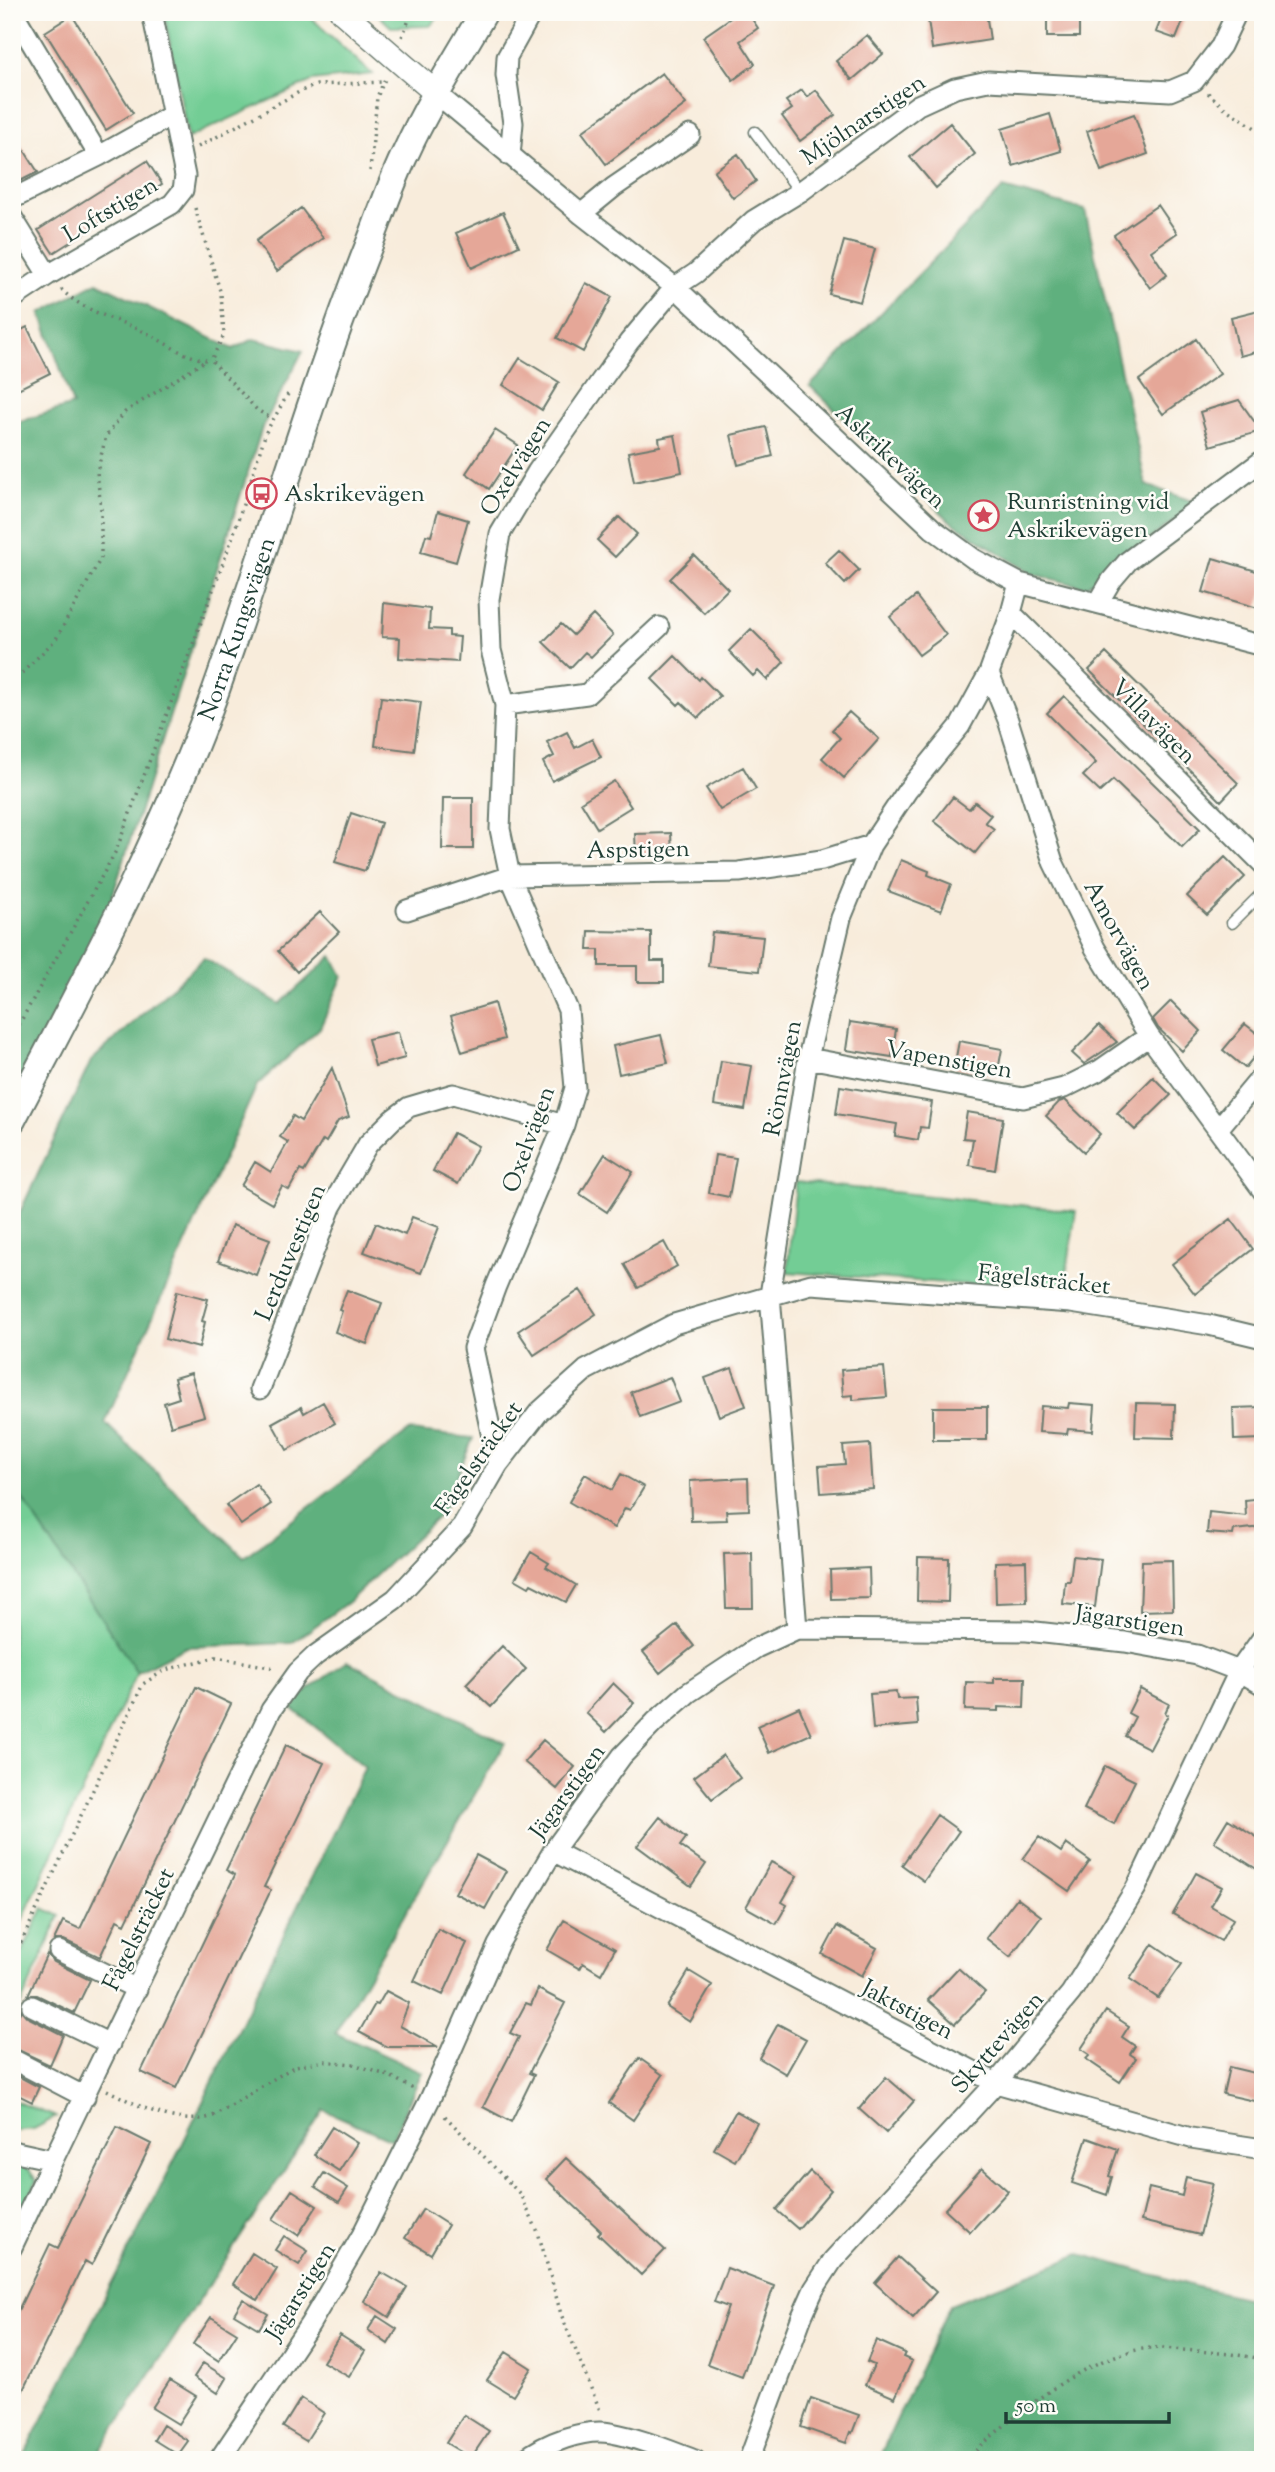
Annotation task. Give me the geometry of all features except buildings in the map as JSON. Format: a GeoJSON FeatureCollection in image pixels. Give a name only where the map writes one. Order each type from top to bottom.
{"type":"FeatureCollection","features":[{"type":"Feature","properties":{"kind":"main road","name":"Norra Kungsvägen"},"geometry":{"type":"LineString","coordinates":[[12,1120],[87,979],[174,794],[211,702],[243,611],[350,292],[406,151],[484,12]]}},
{"type":"Feature","properties":{"kind":"street"},"geometry":{"type":"LineString","coordinates":[[13,12],[99,156]]}},
{"type":"Feature","properties":{"kind":"street"},"geometry":{"type":"LineString","coordinates":[[152,12],[185,176]]}},
{"type":"Feature","properties":{"kind":"street"},"geometry":{"type":"LineString","coordinates":[[342,12],[437,93]]}},
{"type":"Feature","properties":{"kind":"street"},"geometry":{"type":"LineString","coordinates":[[510,156],[513,123],[506,75],[507,57],[533,12]]}},
{"type":"Feature","properties":{"kind":"street","name":"Mjölnarstigen"},"geometry":{"type":"LineString","coordinates":[[675,287],[696,272],[754,220],[800,192],[918,105],[955,88],[988,81],[1170,91],[1194,82],[1221,46],[1237,12]]}},
{"type":"Feature","properties":{"kind":"street","name":"Askrikevägen"},"geometry":{"type":"LineString","coordinates":[[437,93],[510,156],[675,287],[933,529],[974,559],[1019,583],[1263,646]]}},
{"type":"Feature","properties":{"kind":"street"},"geometry":{"type":"LineString","coordinates":[[12,199],[99,156],[172,115]]}},
{"type":"Feature","properties":{"kind":"street"},"geometry":{"type":"LineString","coordinates":[[582,214],[614,187],[690,135]]}},
{"type":"Feature","properties":{"kind":"street","name":"Loftstigen"},"geometry":{"type":"LineString","coordinates":[[12,299],[48,275],[172,204],[183,190],[185,176]]}},
{"type":"Feature","properties":{"kind":"street"},"geometry":{"type":"LineString","coordinates":[[12,217],[48,275]]}},
{"type":"Feature","properties":{"kind":"street","name":"Oxelvägen"},"geometry":{"type":"LineString","coordinates":[[498,1465],[473,1348],[496,1286],[564,1125],[575,1088],[568,1010],[510,876],[500,829],[505,705],[492,650],[489,599],[499,534],[537,472],[600,382],[675,287]]}},
{"type":"Feature","properties":{"kind":"street"},"geometry":{"type":"LineString","coordinates":[[1098,603],[1111,581],[1128,561],[1263,460]]}},
{"type":"Feature","properties":{"kind":"street","name":"Rönnvägen"},"geometry":{"type":"LineString","coordinates":[[797,1629],[770,1295],[808,1058],[841,918],[872,845],[906,791],[960,726],[989,673],[1019,583]]}},
{"type":"Feature","properties":{"kind":"street","name":"Villavägen"},"geometry":{"type":"LineString","coordinates":[[1011,613],[1263,864]]}},
{"type":"Feature","properties":{"kind":"street"},"geometry":{"type":"LineString","coordinates":[[505,705],[587,694],[659,627]]}},
{"type":"Feature","properties":{"kind":"street","name":"Amorvägen"},"geometry":{"type":"LineString","coordinates":[[989,673],[1008,720],[1053,862],[1095,948],[1149,1036],[1263,1191]]}},
{"type":"Feature","properties":{"kind":"street","name":"Aspstigen"},"geometry":{"type":"LineString","coordinates":[[407,910],[510,876],[739,872],[822,860],[872,845]]}},
{"type":"Feature","properties":{"kind":"street","name":"Vapenstigen"},"geometry":{"type":"LineString","coordinates":[[808,1058],[1023,1098],[1064,1088],[1100,1070],[1149,1036]]}},
{"type":"Feature","properties":{"kind":"street"},"geometry":{"type":"LineString","coordinates":[[1218,1129],[1263,1075]]}},
{"type":"Feature","properties":{"kind":"street","name":"Lerduvestigen"},"geometry":{"type":"LineString","coordinates":[[260,1389],[331,1207],[368,1144],[393,1119],[409,1107],[453,1094],[564,1125]]}},
{"type":"Feature","properties":{"kind":"street","name":"Fågelsträcket"},"geometry":{"type":"LineString","coordinates":[[12,2247],[271,1710],[298,1672],[316,1655],[395,1599],[462,1527],[498,1465],[539,1412],[586,1370],[674,1324],[811,1284],[1071,1303],[1209,1325],[1263,1338]]}},
{"type":"Feature","properties":{"kind":"street","name":"Jägarstigen"},"geometry":{"type":"LineString","coordinates":[[219,2460],[310,2324],[362,2235],[424,2111],[498,1945],[552,1851],[622,1756],[688,1693],[756,1648],[797,1629],[1027,1631],[1125,1642],[1197,1655],[1239,1671],[1263,1685]]}},
{"type":"Feature","properties":{"kind":"street","name":"Skyttevägen"},"geometry":{"type":"LineString","coordinates":[[749,2460],[814,2289],[833,2260],[996,2083],[1071,1993],[1136,1888],[1239,1671],[1263,1637]]}},
{"type":"Feature","properties":{"kind":"street","name":"Jaktstigen"},"geometry":{"type":"LineString","coordinates":[[552,1851],[996,2083],[1191,2138],[1263,2148]]}},
{"type":"Feature","properties":{"kind":"street"},"geometry":{"type":"LineString","coordinates":[[59,1951],[137,1989]]}},
{"type":"Feature","properties":{"kind":"street"},"geometry":{"type":"LineString","coordinates":[[32,2006],[110,2044]]}},
{"type":"Feature","properties":{"kind":"street"},"geometry":{"type":"LineString","coordinates":[[12,2059],[85,2097]]}},
{"type":"Feature","properties":{"kind":"street"},"geometry":{"type":"LineString","coordinates":[[12,2151],[53,2160]]}},
{"type":"Feature","properties":{"kind":"street"},"geometry":{"type":"LineString","coordinates":[[524,2460],[534,2451],[562,2440],[586,2434],[610,2433],[695,2460]]}},
{"type":"Feature","properties":{"kind":"lane"},"geometry":{"type":"LineString","coordinates":[[755,132],[800,192]]}},
{"type":"Feature","properties":{"kind":"lane"},"geometry":{"type":"LineString","coordinates":[[1233,923],[1263,892]]}},
{"type":"Feature","properties":{"kind":"path"},"geometry":{"type":"LineString","coordinates":[[370,177],[377,97],[409,20],[408,12]]}},
{"type":"Feature","properties":{"kind":"path"},"geometry":{"type":"LineString","coordinates":[[12,683],[56,639],[101,558],[101,509],[97,472],[106,436],[125,412],[209,360],[224,335],[221,294],[185,176],[185,154],[317,85],[383,82]]}},
{"type":"Feature","properties":{"kind":"path"},"geometry":{"type":"LineString","coordinates":[[1226,109],[1263,133]]}},
{"type":"Feature","properties":{"kind":"path"},"geometry":{"type":"LineString","coordinates":[[48,275],[74,302],[147,334],[188,357],[209,360],[257,410],[272,419]]}},
{"type":"Feature","properties":{"kind":"path"},"geometry":{"type":"LineString","coordinates":[[12,1037],[116,851],[233,536],[272,419],[293,385]]}},
{"type":"Feature","properties":{"kind":"path"},"geometry":{"type":"LineString","coordinates":[[12,1962],[143,1684],[165,1670],[216,1657],[298,1672]]}},
{"type":"Feature","properties":{"kind":"path"},"geometry":{"type":"LineString","coordinates":[[966,2460],[1041,2397],[1084,2370],[1112,2357],[1151,2348],[1231,2353],[1263,2359]]}},
{"type":"Feature","properties":{"kind":"green space"},"geometry":{"type":"Polygon","coordinates":[[[164,12],[305,12],[372,74],[312,81],[188,138],[164,12]]]}},
{"type":"Feature","properties":{"kind":"green space"},"geometry":{"type":"Polygon","coordinates":[[[375,12],[443,12],[430,26],[391,27],[375,12]]]}},
{"type":"Feature","properties":{"kind":"green space"},"geometry":{"type":"Polygon","coordinates":[[[1003,188],[1085,210],[1146,485],[1198,503],[1085,587],[1032,574],[950,521],[810,386],[1003,188]]]}},
{"type":"Feature","properties":{"kind":"green space"},"geometry":{"type":"Polygon","coordinates":[[[97,282],[233,349],[254,339],[303,351],[262,428],[106,916],[12,1093],[12,424],[73,405],[41,313],[97,282]]]}},
{"type":"Feature","properties":{"kind":"green space"},"geometry":{"type":"Polygon","coordinates":[[[332,956],[343,976],[320,1028],[257,1085],[105,1423],[244,1557],[409,1431],[473,1438],[442,1513],[348,1602],[292,1643],[186,1647],[137,1672],[12,1483],[12,1229],[91,1061],[204,958],[280,1004],[332,956]]]}},
{"type":"Feature","properties":{"kind":"green space"},"geometry":{"type":"Polygon","coordinates":[[[796,1182],[1076,1211],[1064,1291],[787,1272],[796,1182]]]}},
{"type":"Feature","properties":{"kind":"green space"},"geometry":{"type":"Polygon","coordinates":[[[12,1483],[137,1672],[12,1942],[12,1483]]]}},
{"type":"Feature","properties":{"kind":"green space"},"geometry":{"type":"Polygon","coordinates":[[[347,1661],[505,1743],[335,2033],[422,2072],[392,2140],[324,2110],[94,2460],[22,2460],[178,2153],[365,1767],[288,1705],[347,1661]]]}},
{"type":"Feature","properties":{"kind":"green space"},"geometry":{"type":"Polygon","coordinates":[[[43,1908],[60,1916],[12,2024],[12,1974],[43,1908]]]}},
{"type":"Feature","properties":{"kind":"green space"},"geometry":{"type":"Polygon","coordinates":[[[12,2100],[56,2117],[34,2129],[12,2131],[12,2100]]]}},
{"type":"Feature","properties":{"kind":"green space"},"geometry":{"type":"Polygon","coordinates":[[[12,2162],[28,2169],[37,2181],[21,2215],[12,2211],[12,2162]]]}},
{"type":"Feature","properties":{"kind":"green space"},"geometry":{"type":"Polygon","coordinates":[[[1080,2254],[1197,2287],[1263,2302],[1263,2460],[878,2460],[950,2305],[1080,2254]]]}},
{"type":"Feature","properties":{"kind":"place","name":"Askrikevägen"},"geometry":{"type":"Point","coordinates":[261,493]}},
{"type":"Feature","properties":{"kind":"place","name":"Runristning vid Askrikevägen"},"geometry":{"type":"Point","coordinates":[984,515]}}]}
